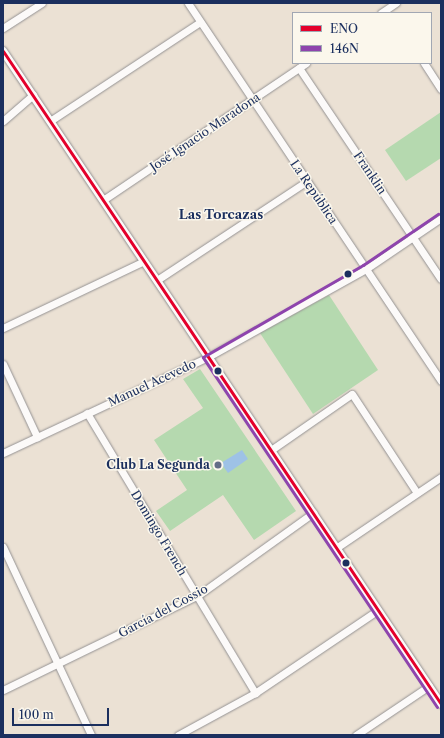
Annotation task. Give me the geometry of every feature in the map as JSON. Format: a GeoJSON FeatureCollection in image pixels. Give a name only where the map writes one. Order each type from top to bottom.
{"type":"FeatureCollection","features":[{"type":"Feature","properties":{"kind":"main road"},"geometry":{"type":"LineString","coordinates":[[3,51],[441,704]]}},
{"type":"Feature","properties":{"kind":"street"},"geometry":{"type":"LineString","coordinates":[[3,28],[42,3]]}},
{"type":"Feature","properties":{"kind":"street","name":"La República"},"geometry":{"type":"LineString","coordinates":[[188,3],[441,381]]}},
{"type":"Feature","properties":{"kind":"street"},"geometry":{"type":"LineString","coordinates":[[388,8],[396,3]]}},
{"type":"Feature","properties":{"kind":"street"},"geometry":{"type":"LineString","coordinates":[[50,121],[200,22]]}},
{"type":"Feature","properties":{"kind":"street","name":"José Ignacio Maradona"},"geometry":{"type":"LineString","coordinates":[[103,200],[305,64]]}},
{"type":"Feature","properties":{"kind":"street"},"geometry":{"type":"LineString","coordinates":[[425,64],[441,89]]}},
{"type":"Feature","properties":{"kind":"street","name":"Franklin"},"geometry":{"type":"LineString","coordinates":[[299,68],[441,279]]}},
{"type":"Feature","properties":{"kind":"street"},"geometry":{"type":"LineString","coordinates":[[3,120],[32,95]]}},
{"type":"Feature","properties":{"kind":"street"},"geometry":{"type":"LineString","coordinates":[[157,280],[307,181]]}},
{"type":"Feature","properties":{"kind":"street","name":"Manuel Acevedo"},"geometry":{"type":"LineString","coordinates":[[3,453],[208,357],[366,269],[441,218]]}},
{"type":"Feature","properties":{"kind":"street"},"geometry":{"type":"LineString","coordinates":[[3,328],[144,261]]}},
{"type":"Feature","properties":{"kind":"street"},"geometry":{"type":"LineString","coordinates":[[3,364],[37,437]]}},
{"type":"Feature","properties":{"kind":"street"},"geometry":{"type":"LineString","coordinates":[[271,450],[352,394],[417,493]]}},
{"type":"Feature","properties":{"kind":"street","name":"Domingo French"},"geometry":{"type":"LineString","coordinates":[[87,413],[255,693]]}},
{"type":"Feature","properties":{"kind":"street"},"geometry":{"type":"LineString","coordinates":[[336,548],[441,477]]}},
{"type":"Feature","properties":{"kind":"street","name":"García del Cossio"},"geometry":{"type":"LineString","coordinates":[[3,690],[197,596],[313,513]]}},
{"type":"Feature","properties":{"kind":"street"},"geometry":{"type":"LineString","coordinates":[[3,547],[91,735]]}},
{"type":"Feature","properties":{"kind":"street"},"geometry":{"type":"LineString","coordinates":[[178,735],[188,733],[255,693],[378,610]]}},
{"type":"Feature","properties":{"kind":"street"},"geometry":{"type":"LineString","coordinates":[[356,735],[429,686]]}},
{"type":"Feature","properties":{"kind":"green space"},"geometry":{"type":"Polygon","coordinates":[[[441,112],[441,158],[406,181],[385,150],[441,112]]]}},
{"type":"Feature","properties":{"kind":"green space"},"geometry":{"type":"Polygon","coordinates":[[[329,295],[378,370],[313,414],[260,333],[329,295]]]}},
{"type":"Feature","properties":{"kind":"green space","name":"Club La Segunda"},"geometry":{"type":"Polygon","coordinates":[[[200,369],[296,511],[254,540],[223,495],[170,531],[156,511],[187,490],[154,440],[203,408],[183,379],[200,369]]]}},
{"type":"Feature","properties":{"kind":"water"},"geometry":{"type":"Polygon","coordinates":[[[242,450],[248,459],[228,473],[221,463],[242,450]]]}},
{"type":"Feature","properties":{"kind":"transit line","name":"ENO"},"geometry":{"type":"LineString","coordinates":[[3,51],[441,704]]}},
{"type":"Feature","properties":{"kind":"transit line","name":"146N"},"geometry":{"type":"LineString","coordinates":[[437,707],[203,357],[363,265],[438,214]]}},
{"type":"Feature","properties":{"kind":"place","name":"Club La Segunda"},"geometry":{"type":"Point","coordinates":[218,465]}},
{"type":"Feature","properties":{"kind":"district","name":"Las Torcazas"},"geometry":{"type":"Point","coordinates":[221,214]}}]}
